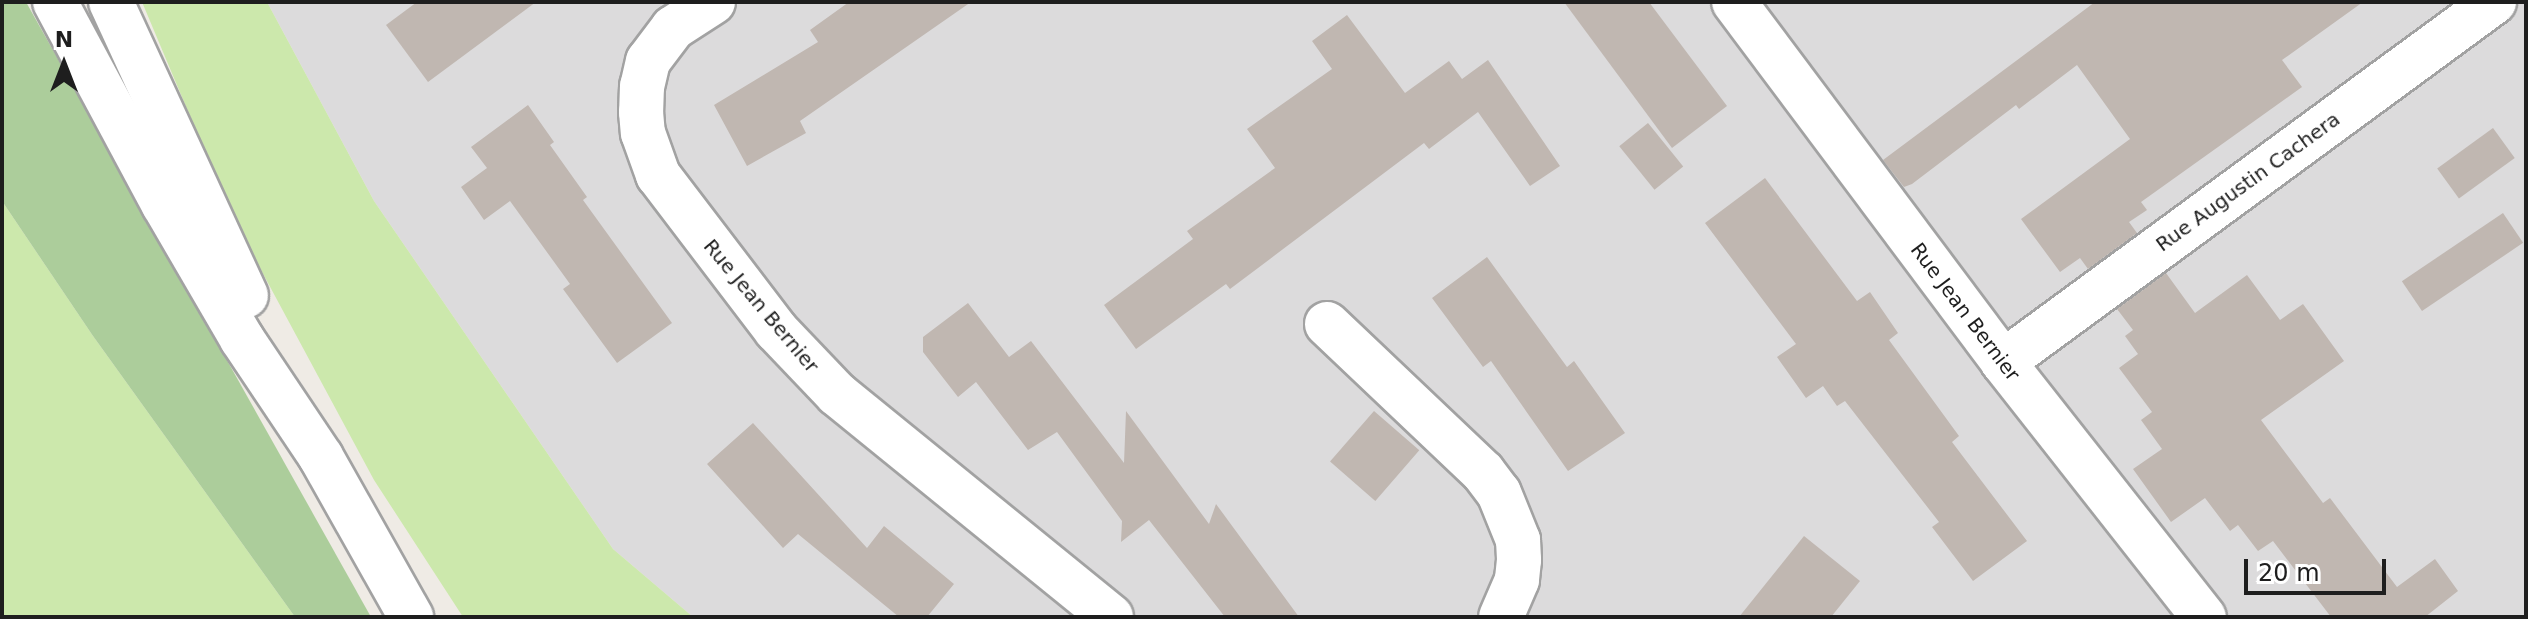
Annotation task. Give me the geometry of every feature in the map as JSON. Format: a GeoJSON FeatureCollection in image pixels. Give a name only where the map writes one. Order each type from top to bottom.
{"type":"FeatureCollection","features":[{"type":"Feature","properties":{"kind":"street"},"geometry":{"type":"LineString","coordinates":[[55,2],[124,134],[242,339],[321,457],[411,617]]}},
{"type":"Feature","properties":{"kind":"street"},"geometry":{"type":"LineString","coordinates":[[111,2],[321,457]]}},
{"type":"Feature","properties":{"kind":"street","name":"Rue Jean Bernier"},"geometry":{"type":"LineString","coordinates":[[713,2],[673,28],[648,61],[642,86],[641,112],[643,133],[658,175],[776,330],[837,394],[1111,617]]}},
{"type":"Feature","properties":{"kind":"street","name":"Rue Jean Bernier"},"geometry":{"type":"LineString","coordinates":[[1734,2],[2003,362],[2204,617]]}},
{"type":"Feature","properties":{"kind":"street","name":"Rue Augustin Cachera"},"geometry":{"type":"LineString","coordinates":[[2003,362],[2494,2]]}},
{"type":"Feature","properties":{"kind":"street"},"geometry":{"type":"LineString","coordinates":[[1327,324],[1483,472],[1499,493],[1518,540],[1519,560],[1517,580],[1501,617]]}},
{"type":"Feature","properties":{"kind":"shaded area"},"geometry":{"type":"Polygon","coordinates":[[[267,2],[2526,2],[2526,617],[693,617],[613,549],[374,201],[267,2]]]}},
{"type":"Feature","properties":{"kind":"green space"},"geometry":{"type":"Polygon","coordinates":[[[2,2],[26,2],[371,617],[295,617],[93,336],[2,201],[2,2]]]}},
{"type":"Feature","properties":{"kind":"green space"},"geometry":{"type":"Polygon","coordinates":[[[142,2],[267,2],[374,201],[613,549],[693,617],[463,617],[374,480],[232,216],[142,2]]]}},
{"type":"Feature","properties":{"kind":"green space"},"geometry":{"type":"Polygon","coordinates":[[[2,201],[93,336],[295,617],[2,617],[2,201]]]}},
{"type":"Feature","properties":{"kind":"building"},"geometry":{"type":"Polygon","coordinates":[[[417,2],[536,2],[428,82],[386,25],[417,2]]]}},
{"type":"Feature","properties":{"kind":"building"},"geometry":{"type":"Polygon","coordinates":[[[849,2],[971,2],[800,121],[806,133],[747,166],[714,105],[818,42],[810,30],[849,2]]]}},
{"type":"Feature","properties":{"kind":"building"},"geometry":{"type":"Polygon","coordinates":[[[1564,2],[1649,2],[1727,106],[1672,148],[1564,2]]]}},
{"type":"Feature","properties":{"kind":"building"},"geometry":{"type":"Polygon","coordinates":[[[2095,2],[2363,2],[2282,60],[2302,87],[2141,202],[2147,210],[2129,222],[2137,233],[2088,269],[2080,258],[2060,272],[2021,219],[2130,139],[2077,65],[2019,109],[2016,105],[1912,184],[1904,187],[1883,160],[2095,2]]]}},
{"type":"Feature","properties":{"kind":"building"},"geometry":{"type":"Polygon","coordinates":[[[1347,15],[1405,93],[1449,61],[1462,79],[1488,60],[1560,166],[1530,186],[1478,112],[1429,149],[1424,143],[1230,289],[1226,284],[1136,349],[1104,305],[1193,239],[1187,231],[1275,168],[1247,129],[1332,69],[1312,41],[1347,15]]]}},
{"type":"Feature","properties":{"kind":"building"},"geometry":{"type":"Polygon","coordinates":[[[528,105],[554,142],[550,145],[587,197],[583,200],[672,323],[617,363],[563,289],[570,284],[510,201],[484,220],[461,187],[487,168],[471,147],[528,105]]]}},
{"type":"Feature","properties":{"kind":"building"},"geometry":{"type":"Polygon","coordinates":[[[1648,123],[1683,167],[1654,190],[1619,146],[1648,123]]]}},
{"type":"Feature","properties":{"kind":"building"},"geometry":{"type":"Polygon","coordinates":[[[2493,128],[2515,158],[2459,198],[2437,169],[2493,128]]]}},
{"type":"Feature","properties":{"kind":"building"},"geometry":{"type":"Polygon","coordinates":[[[1765,178],[1857,301],[1870,292],[1898,333],[1889,340],[1959,436],[1952,442],[2027,541],[1973,581],[1932,527],[1939,522],[1845,401],[1837,406],[1823,386],[1806,398],[1777,357],[1796,344],[1705,223],[1765,178]]]}},
{"type":"Feature","properties":{"kind":"building"},"geometry":{"type":"Polygon","coordinates":[[[2503,213],[2523,243],[2422,311],[2402,281],[2503,213]]]}},
{"type":"Feature","properties":{"kind":"building"},"geometry":{"type":"Polygon","coordinates":[[[1487,257],[1567,367],[1574,361],[1625,433],[1568,471],[1491,361],[1483,367],[1432,298],[1487,257]]]}},
{"type":"Feature","properties":{"kind":"building"},"geometry":{"type":"Polygon","coordinates":[[[2166,273],[2195,313],[2247,275],[2280,320],[2303,304],[2344,361],[2261,420],[2323,503],[2330,498],[2397,587],[2435,559],[2458,591],[2425,617],[2331,617],[2273,541],[2258,551],[2238,525],[2230,531],[2205,498],[2171,522],[2133,469],[2162,449],[2141,420],[2152,412],[2119,368],[2138,354],[2125,336],[2133,330],[2117,309],[2166,273]]]}},
{"type":"Feature","properties":{"kind":"building"},"geometry":{"type":"Polygon","coordinates":[[[968,303],[1009,357],[1031,341],[1124,463],[1126,411],[1209,524],[1216,504],[1299,617],[1225,617],[1149,520],[1121,542],[1122,521],[1057,432],[1028,450],[976,382],[958,397],[923,352],[923,337],[968,303]]]}},
{"type":"Feature","properties":{"kind":"building"},"geometry":{"type":"Polygon","coordinates":[[[1374,411],[1419,450],[1375,501],[1330,462],[1374,411]]]}},
{"type":"Feature","properties":{"kind":"building"},"geometry":{"type":"Polygon","coordinates":[[[753,423],[867,548],[884,526],[954,584],[927,617],[899,617],[798,534],[783,548],[707,464],[753,423]]]}},
{"type":"Feature","properties":{"kind":"building"},"geometry":{"type":"Polygon","coordinates":[[[1804,536],[1860,581],[1831,617],[1739,617],[1804,536]]]}}]}
